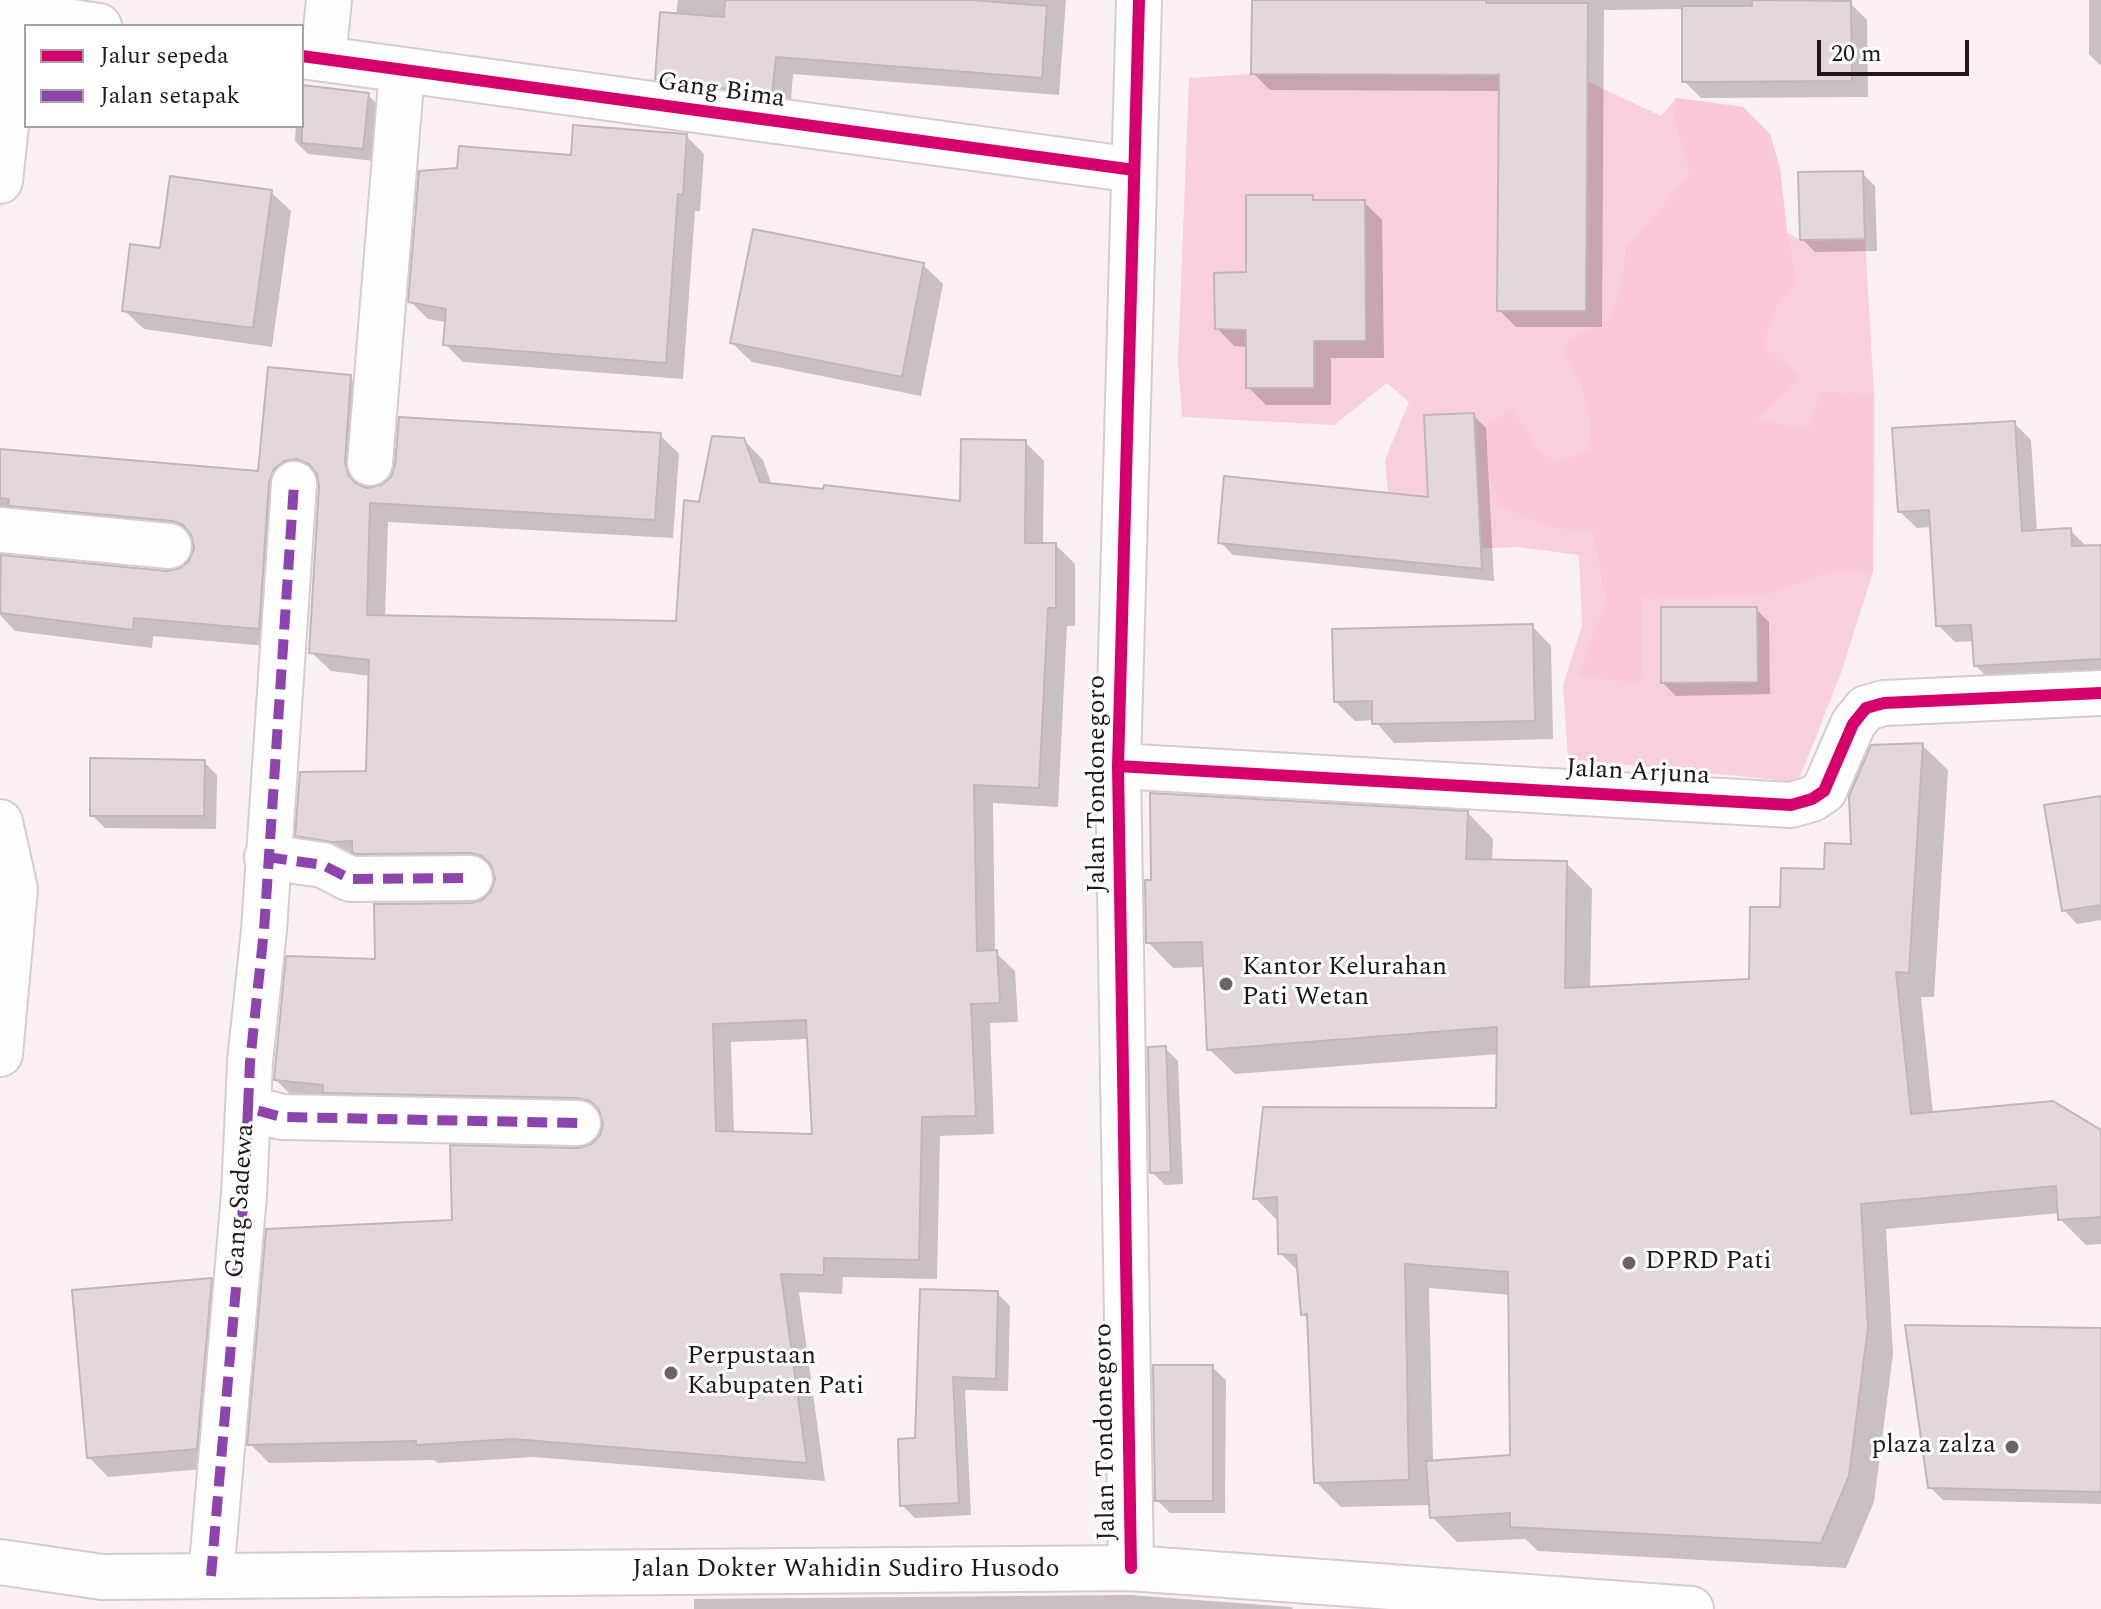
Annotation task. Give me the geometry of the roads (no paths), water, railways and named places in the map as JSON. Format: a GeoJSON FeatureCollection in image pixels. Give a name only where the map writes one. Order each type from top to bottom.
{"type":"FeatureCollection","features":[{"type":"Feature","properties":{"kind":"street"},"geometry":{"type":"LineString","coordinates":[[313,58],[329,0]]}},
{"type":"Feature","properties":{"kind":"street","name":"Jalan Tondonegoro"},"geometry":{"type":"LineString","coordinates":[[1131,1568],[1118,766],[1139,0]]}},
{"type":"Feature","properties":{"kind":"street"},"geometry":{"type":"LineString","coordinates":[[0,181],[9,12],[86,24]]}},
{"type":"Feature","properties":{"kind":"street","name":"Gang Bima"},"geometry":{"type":"LineString","coordinates":[[313,58],[1134,170]]}},
{"type":"Feature","properties":{"kind":"street"},"geometry":{"type":"LineString","coordinates":[[370,463],[402,71]]}},
{"type":"Feature","properties":{"kind":"street"},"geometry":{"type":"LineString","coordinates":[[248,1108],[264,930],[294,484]]}},
{"type":"Feature","properties":{"kind":"street"},"geometry":{"type":"LineString","coordinates":[[0,530],[169,546]]}},
{"type":"Feature","properties":{"kind":"street","name":"Jalan Arjuna"},"geometry":{"type":"LineString","coordinates":[[1118,766],[1791,805],[1812,799],[1824,791],[1853,724],[1866,708],[1884,703],[2101,693]]}},
{"type":"Feature","properties":{"kind":"street"},"geometry":{"type":"LineString","coordinates":[[0,822],[15,889],[0,1054]]}},
{"type":"Feature","properties":{"kind":"street"},"geometry":{"type":"LineString","coordinates":[[267,857],[323,865],[350,879],[470,878]]}},
{"type":"Feature","properties":{"kind":"street","name":"Gang Sadewa"},"geometry":{"type":"LineString","coordinates":[[211,1576],[244,1195],[248,1108],[282,1117],[578,1123]]}},
{"type":"Feature","properties":{"kind":"street","name":"Jalan Dokter Wahidin Sudiro Husodo"},"geometry":{"type":"LineString","coordinates":[[0,1562],[103,1593],[211,1576],[1131,1568],[1691,1609]]}},
{"type":"Feature","properties":{"kind":"place","name":"Kantor Kelurahan Pati Wetan"},"geometry":{"type":"Point","coordinates":[1226,984]}},
{"type":"Feature","properties":{"kind":"place","name":"DPRD Pati"},"geometry":{"type":"Point","coordinates":[1629,1263]}},
{"type":"Feature","properties":{"kind":"place","name":"Perpustaan Kabupaten Pati"},"geometry":{"type":"Point","coordinates":[671,1373]}},
{"type":"Feature","properties":{"kind":"place","name":"plaza zalza"},"geometry":{"type":"Point","coordinates":[2012,1447]}}]}
